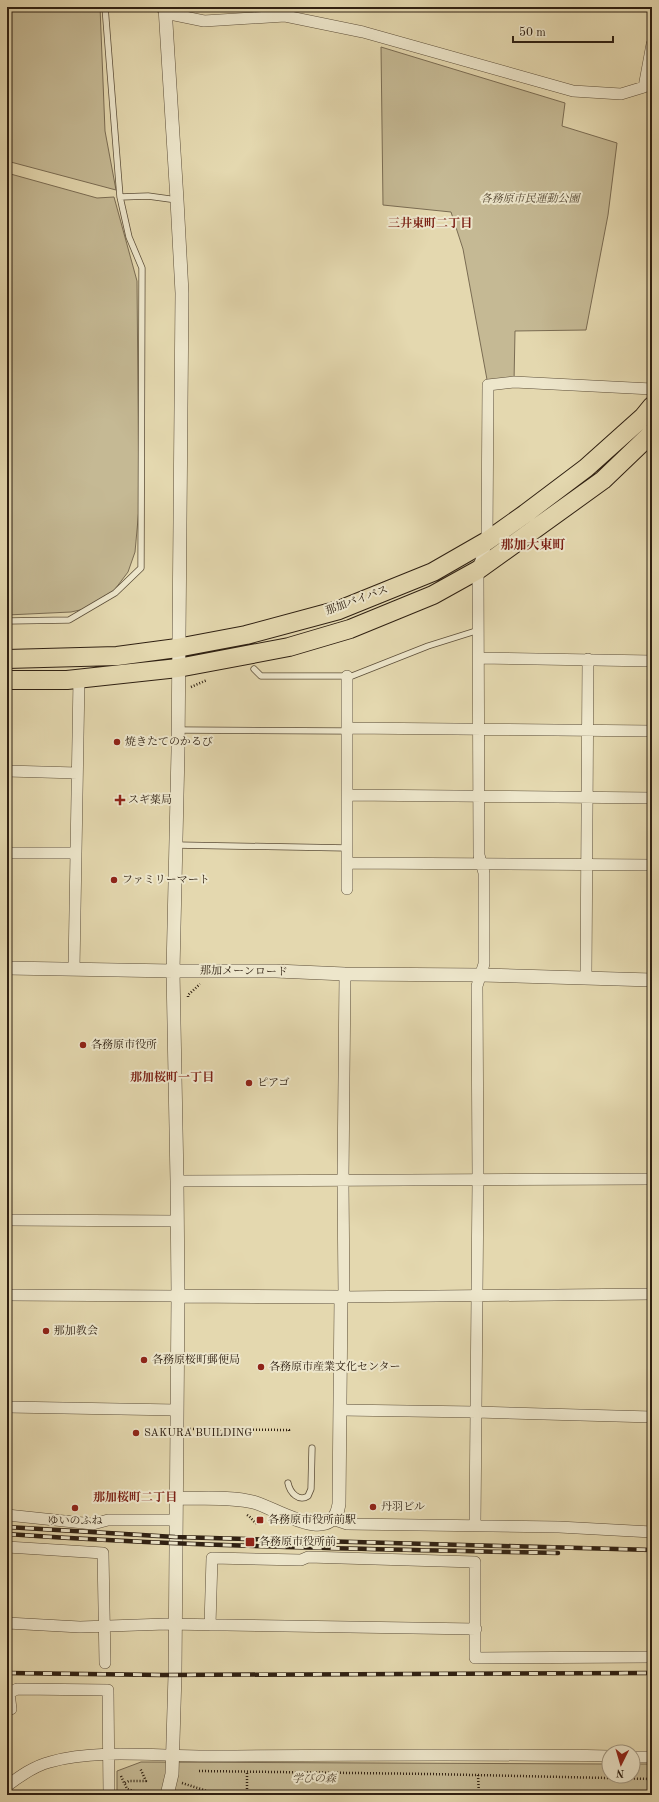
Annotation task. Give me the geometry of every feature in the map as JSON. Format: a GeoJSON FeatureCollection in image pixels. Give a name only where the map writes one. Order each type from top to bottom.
{"type":"FeatureCollection","features":[{"type":"Feature","properties":{"kind":"highway","name":"那加バイパス"},"geometry":{"type":"LineString","coordinates":[[7,659],[117,656],[177,648],[246,635],[339,610],[433,572],[486,541],[586,468],[643,417],[652,406]]}},
{"type":"Feature","properties":{"kind":"highway","name":"那加バイパス"},"geometry":{"type":"LineString","coordinates":[[7,680],[79,679],[178,668],[289,647],[350,629],[433,595],[478,570],[603,480],[652,433]]}},
{"type":"Feature","properties":{"kind":"street"},"geometry":{"type":"LineString","coordinates":[[167,1795],[172,1774],[173,1756],[177,1429],[177,1181],[173,971],[178,730],[177,648],[182,293],[178,200],[162,9],[204,21],[285,16],[363,32],[573,91],[621,94],[644,87],[652,44]]}},
{"type":"Feature","properties":{"kind":"street"},"geometry":{"type":"LineString","coordinates":[[475,1525],[478,1180],[477,986],[484,964],[484,873],[479,855],[480,729],[478,570],[486,541],[488,384],[514,382],[652,389]]}},
{"type":"Feature","properties":{"kind":"street"},"geometry":{"type":"LineString","coordinates":[[479,658],[652,661]]}},
{"type":"Feature","properties":{"kind":"street"},"geometry":{"type":"LineString","coordinates":[[586,977],[588,659]]}},
{"type":"Feature","properties":{"kind":"street"},"geometry":{"type":"LineString","coordinates":[[347,676],[347,890]]}},
{"type":"Feature","properties":{"kind":"street"},"geometry":{"type":"LineString","coordinates":[[74,969],[79,679]]}},
{"type":"Feature","properties":{"kind":"street"},"geometry":{"type":"LineString","coordinates":[[347,730],[587,729],[652,731]]}},
{"type":"Feature","properties":{"kind":"street"},"geometry":{"type":"LineString","coordinates":[[7,772],[77,772]]}},
{"type":"Feature","properties":{"kind":"street"},"geometry":{"type":"LineString","coordinates":[[347,795],[652,798]]}},
{"type":"Feature","properties":{"kind":"street"},"geometry":{"type":"LineString","coordinates":[[7,852],[76,854]]}},
{"type":"Feature","properties":{"kind":"street"},"geometry":{"type":"LineString","coordinates":[[347,863],[652,865]]}},
{"type":"Feature","properties":{"kind":"street","name":"那加メーンロード"},"geometry":{"type":"LineString","coordinates":[[7,968],[276,971],[345,974],[586,977],[652,980]]}},
{"type":"Feature","properties":{"kind":"street"},"geometry":{"type":"LineString","coordinates":[[176,1498],[252,1502],[289,1518],[310,1523],[325,1523],[332,1519],[336,1514],[339,1504],[345,974]]}},
{"type":"Feature","properties":{"kind":"street"},"geometry":{"type":"LineString","coordinates":[[177,1181],[652,1179]]}},
{"type":"Feature","properties":{"kind":"street"},"geometry":{"type":"LineString","coordinates":[[7,1220],[177,1221]]}},
{"type":"Feature","properties":{"kind":"street"},"geometry":{"type":"LineString","coordinates":[[7,1295],[342,1297],[652,1294]]}},
{"type":"Feature","properties":{"kind":"street"},"geometry":{"type":"LineString","coordinates":[[7,1408],[177,1410]]}},
{"type":"Feature","properties":{"kind":"street"},"geometry":{"type":"LineString","coordinates":[[340,1410],[652,1417]]}},
{"type":"Feature","properties":{"kind":"street"},"geometry":{"type":"LineString","coordinates":[[7,1515],[93,1524],[108,1520],[176,1520]]}},
{"type":"Feature","properties":{"kind":"street"},"geometry":{"type":"LineString","coordinates":[[332,1519],[347,1524],[475,1525],[652,1532]]}},
{"type":"Feature","properties":{"kind":"street"},"geometry":{"type":"LineString","coordinates":[[7,1546],[103,1553],[105,1663]]}},
{"type":"Feature","properties":{"kind":"street"},"geometry":{"type":"LineString","coordinates":[[210,1625],[212,1558],[301,1560],[308,1556],[476,1562],[475,1658],[652,1657]]}},
{"type":"Feature","properties":{"kind":"street"},"geometry":{"type":"LineString","coordinates":[[7,1623],[80,1628],[104,1626],[210,1625],[476,1629]]}},
{"type":"Feature","properties":{"kind":"street"},"geometry":{"type":"LineString","coordinates":[[7,1710],[11,1708],[9,1693],[17,1688],[108,1690],[109,1795]]}},
{"type":"Feature","properties":{"kind":"street"},"geometry":{"type":"LineString","coordinates":[[7,1786],[24,1773],[49,1762],[84,1756],[476,1754],[601,1756]]}},
{"type":"Feature","properties":{"kind":"street"},"geometry":{"type":"LineString","coordinates":[[641,1757],[652,1757]]}},
{"type":"Feature","properties":{"kind":"lane"},"geometry":{"type":"LineString","coordinates":[[7,621],[69,620],[115,593],[141,568],[142,268],[129,237],[120,197],[105,7]]}},
{"type":"Feature","properties":{"kind":"lane"},"geometry":{"type":"LineString","coordinates":[[120,197],[148,196],[178,200]]}},
{"type":"Feature","properties":{"kind":"lane"},"geometry":{"type":"LineString","coordinates":[[254,669],[261,676],[352,676],[428,646],[479,630]]}},
{"type":"Feature","properties":{"kind":"lane"},"geometry":{"type":"LineString","coordinates":[[178,730],[347,730]]}},
{"type":"Feature","properties":{"kind":"lane"},"geometry":{"type":"LineString","coordinates":[[176,845],[347,848]]}},
{"type":"Feature","properties":{"kind":"lane"},"geometry":{"type":"LineString","coordinates":[[288,1483],[289,1488],[297,1497],[305,1498],[308,1496],[311,1489],[312,1448]]}},
{"type":"Feature","properties":{"kind":"path"},"geometry":{"type":"LineString","coordinates":[[177,1429],[289,1430],[289,1432]]}},
{"type":"Feature","properties":{"kind":"path"},"geometry":{"type":"LineString","coordinates":[[244,1513],[250,1517],[253,1522],[258,1524]]}},
{"type":"Feature","properties":{"kind":"path"},"geometry":{"type":"LineString","coordinates":[[140,1768],[146,1781],[124,1782],[125,1787],[147,1795]]}},
{"type":"Feature","properties":{"kind":"path"},"geometry":{"type":"LineString","coordinates":[[199,1771],[652,1779]]}},
{"type":"Feature","properties":{"kind":"path"},"geometry":{"type":"LineString","coordinates":[[247,1772],[247,1795]]}},
{"type":"Feature","properties":{"kind":"path"},"geometry":{"type":"LineString","coordinates":[[478,1775],[479,1795]]}},
{"type":"Feature","properties":{"kind":"path"},"geometry":{"type":"LineString","coordinates":[[182,1783],[210,1792],[214,1795]]}},
{"type":"Feature","properties":{"kind":"green space"},"geometry":{"type":"Polygon","coordinates":[[[7,7],[100,7],[105,131],[116,190],[7,161],[7,7]]]}},
{"type":"Feature","properties":{"kind":"green space","name":"各務原市民運動公園"},"geometry":{"type":"Polygon","coordinates":[[[381,47],[565,103],[562,126],[617,143],[608,215],[586,330],[515,331],[514,382],[488,385],[463,249],[451,212],[383,205],[381,47]]]}},
{"type":"Feature","properties":{"kind":"green space"},"geometry":{"type":"Polygon","coordinates":[[[7,173],[97,198],[114,197],[137,281],[139,508],[135,552],[128,572],[106,601],[98,606],[71,612],[7,615],[7,173]]]}},
{"type":"Feature","properties":{"kind":"green space","name":"学びの森"},"geometry":{"type":"Polygon","coordinates":[[[141,1762],[601,1764],[601,1784],[641,1784],[641,1764],[652,1764],[652,1795],[117,1795],[117,1771],[141,1762]]]}},
{"type":"Feature","properties":{"kind":"railway"},"geometry":{"type":"LineString","coordinates":[[7,1527],[175,1537],[652,1550]]}},
{"type":"Feature","properties":{"kind":"railway"},"geometry":{"type":"LineString","coordinates":[[7,1534],[213,1545],[558,1553]]}},
{"type":"Feature","properties":{"kind":"railway"},"geometry":{"type":"LineString","coordinates":[[7,1673],[163,1675],[652,1673]]}},
{"type":"Feature","properties":{"kind":"place","name":"焼きたてのかるび"},"geometry":{"type":"Point","coordinates":[117,742]}},
{"type":"Feature","properties":{"kind":"place","name":"スギ薬局"},"geometry":{"type":"Point","coordinates":[120,800]}},
{"type":"Feature","properties":{"kind":"place","name":"ファミリーマート"},"geometry":{"type":"Point","coordinates":[114,880]}},
{"type":"Feature","properties":{"kind":"place","name":"各務原市役所"},"geometry":{"type":"Point","coordinates":[83,1045]}},
{"type":"Feature","properties":{"kind":"place","name":"ピアゴ"},"geometry":{"type":"Point","coordinates":[249,1083]}},
{"type":"Feature","properties":{"kind":"place","name":"那加教会"},"geometry":{"type":"Point","coordinates":[46,1331]}},
{"type":"Feature","properties":{"kind":"place","name":"各務原桜町郵便局"},"geometry":{"type":"Point","coordinates":[144,1360]}},
{"type":"Feature","properties":{"kind":"place","name":"各務原市産業文化センター"},"geometry":{"type":"Point","coordinates":[261,1367]}},
{"type":"Feature","properties":{"kind":"place","name":"SAKURA BUILDING"},"geometry":{"type":"Point","coordinates":[136,1433]}},
{"type":"Feature","properties":{"kind":"place","name":"丹羽ビル"},"geometry":{"type":"Point","coordinates":[373,1507]}},
{"type":"Feature","properties":{"kind":"place","name":"ゆいのふね"},"geometry":{"type":"Point","coordinates":[75,1508]}},
{"type":"Feature","properties":{"kind":"place","name":"各務原市役所前駅"},"geometry":{"type":"Point","coordinates":[260,1520]}},
{"type":"Feature","properties":{"kind":"place","name":"各務原市役所前"},"geometry":{"type":"Point","coordinates":[250,1542]}},
{"type":"Feature","properties":{"kind":"district","name":"三井東町二丁目"},"geometry":{"type":"Point","coordinates":[430,224]}},
{"type":"Feature","properties":{"kind":"district","name":"那加大東町"},"geometry":{"type":"Point","coordinates":[533,545]}},
{"type":"Feature","properties":{"kind":"district","name":"那加桜町一丁目"},"geometry":{"type":"Point","coordinates":[172,1078]}},
{"type":"Feature","properties":{"kind":"district","name":"那加桜町二丁目"},"geometry":{"type":"Point","coordinates":[135,1498]}}]}
